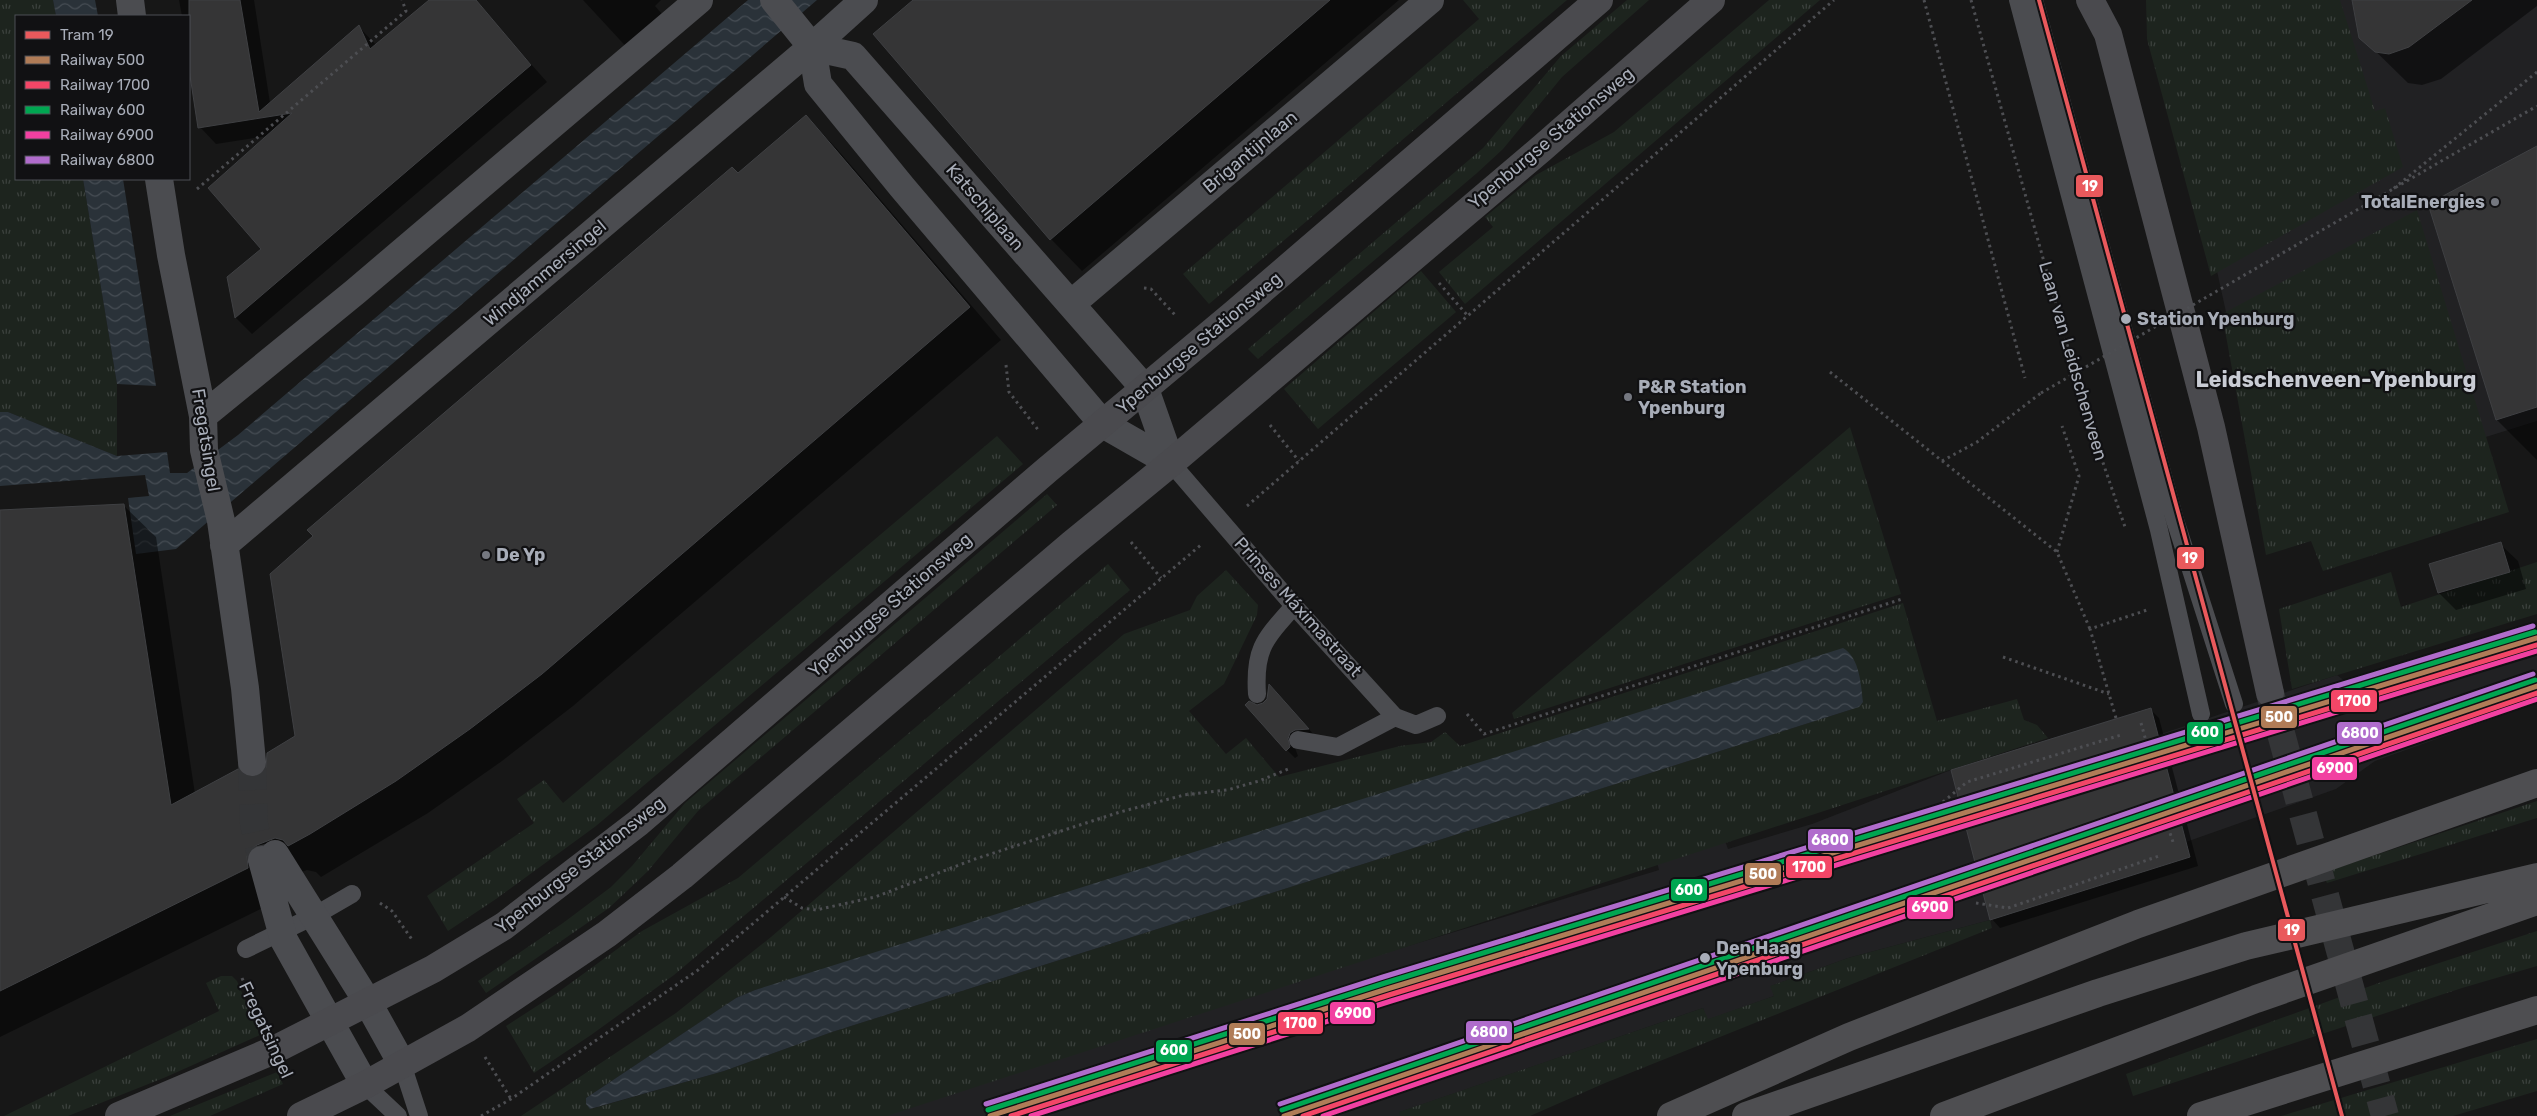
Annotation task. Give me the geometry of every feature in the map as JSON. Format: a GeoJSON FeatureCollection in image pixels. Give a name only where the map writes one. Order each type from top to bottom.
{"type":"FeatureCollection","features":[{"type":"Feature","properties":{"kind":"highway"},"geometry":{"type":"LineString","coordinates":[[1671,1116],[1849,1037],[2059,954],[2364,842],[2537,782]]}},
{"type":"Feature","properties":{"kind":"highway"},"geometry":{"type":"LineString","coordinates":[[1746,1116],[2098,994],[2246,946],[2537,877]]}},
{"type":"Feature","properties":{"kind":"highway"},"geometry":{"type":"LineString","coordinates":[[1944,1116],[2256,999],[2537,901]]}},
{"type":"Feature","properties":{"kind":"highway"},"geometry":{"type":"LineString","coordinates":[[2201,1116],[2537,1010]]}},
{"type":"Feature","properties":{"kind":"main road","name":"Ypenburgse Stationsweg"},"geometry":{"type":"LineString","coordinates":[[119,1116],[274,1050],[433,969],[504,926],[638,823],[1599,0]]}},
{"type":"Feature","properties":{"kind":"main road","name":"Ypenburgse Stationsweg"},"geometry":{"type":"LineString","coordinates":[[301,1116],[365,1085],[468,1028],[530,988],[607,934],[682,876],[1541,149],[1711,0]]}},
{"type":"Feature","properties":{"kind":"main road"},"geometry":{"type":"LineString","coordinates":[[2090,0],[2108,34],[2211,427],[2270,693]]}},
{"type":"Feature","properties":{"kind":"main road"},"geometry":{"type":"LineString","coordinates":[[2108,34],[2111,0]]}},
{"type":"Feature","properties":{"kind":"street"},"geometry":{"type":"LineString","coordinates":[[130,0],[132,15]]}},
{"type":"Feature","properties":{"kind":"street"},"geometry":{"type":"LineString","coordinates":[[203,416],[355,292],[699,0]]}},
{"type":"Feature","properties":{"kind":"street"},"geometry":{"type":"LineString","coordinates":[[774,0],[812,47],[818,84],[908,194],[1103,424],[1171,463]]}},
{"type":"Feature","properties":{"kind":"street","name":"Windjammersingel"},"geometry":{"type":"LineString","coordinates":[[223,533],[812,47],[864,0]]}},
{"type":"Feature","properties":{"kind":"street","name":"Brigantijnlaan"},"geometry":{"type":"LineString","coordinates":[[1071,304],[1430,0]]}},
{"type":"Feature","properties":{"kind":"street","name":"Katschiplaan"},"geometry":{"type":"LineString","coordinates":[[812,47],[853,56],[1145,389]]}},
{"type":"Feature","properties":{"kind":"street","name":"Fregatsingel"},"geometry":{"type":"LineString","coordinates":[[159,180],[171,255],[203,416],[204,450],[223,533],[245,688],[252,762]]}},
{"type":"Feature","properties":{"kind":"street"},"geometry":{"type":"LineString","coordinates":[[1145,389],[1171,463]]}},
{"type":"Feature","properties":{"kind":"street"},"geometry":{"type":"LineString","coordinates":[[365,1085],[297,965],[282,932],[268,857],[314,916],[367,1001],[402,1064]]}},
{"type":"Feature","properties":{"kind":"lane"},"geometry":{"type":"LineString","coordinates":[[2018,0],[2157,520],[2201,714]]}},
{"type":"Feature","properties":{"kind":"lane"},"geometry":{"type":"LineString","coordinates":[[2034,0],[2175,520],[2234,704]]}},
{"type":"Feature","properties":{"kind":"lane","name":"Prinses Máximastraat"},"geometry":{"type":"LineString","coordinates":[[1171,463],[1294,606],[1395,717]]}},
{"type":"Feature","properties":{"kind":"lane"},"geometry":{"type":"LineString","coordinates":[[1257,694],[1255,670],[1265,638],[1294,606]]}},
{"type":"Feature","properties":{"kind":"lane"},"geometry":{"type":"LineString","coordinates":[[1298,740],[1338,747],[1395,717],[1416,725],[1437,716]]}},
{"type":"Feature","properties":{"kind":"lane"},"geometry":{"type":"LineString","coordinates":[[246,949],[314,916],[352,894]]}},
{"type":"Feature","properties":{"kind":"lane"},"geometry":{"type":"LineString","coordinates":[[402,1064],[419,1116]]}},
{"type":"Feature","properties":{"kind":"lane"},"geometry":{"type":"LineString","coordinates":[[365,1085],[398,1116]]}},
{"type":"Feature","properties":{"kind":"path"},"geometry":{"type":"LineString","coordinates":[[196,190],[406,11],[402,0]]}},
{"type":"Feature","properties":{"kind":"path"},"geometry":{"type":"LineString","coordinates":[[481,1116],[511,1099],[698,970],[1196,547],[1226,526],[1347,418],[1834,0]]}},
{"type":"Feature","properties":{"kind":"path"},"geometry":{"type":"LineString","coordinates":[[1924,0],[2025,378]]}},
{"type":"Feature","properties":{"kind":"path","name":"Laan van Leidschenveen"},"geometry":{"type":"LineString","coordinates":[[1971,0],[2087,416],[2125,528]]}},
{"type":"Feature","properties":{"kind":"path"},"geometry":{"type":"LineString","coordinates":[[2393,189],[2537,72]]}},
{"type":"Feature","properties":{"kind":"path"},"geometry":{"type":"LineString","coordinates":[[1942,461],[1977,442],[2041,393],[2537,106]]}},
{"type":"Feature","properties":{"kind":"path"},"geometry":{"type":"LineString","coordinates":[[1434,277],[1468,316]]}},
{"type":"Feature","properties":{"kind":"path"},"geometry":{"type":"LineString","coordinates":[[1830,372],[2056,552],[2090,629],[2116,718]]}},
{"type":"Feature","properties":{"kind":"path"},"geometry":{"type":"LineString","coordinates":[[2056,552],[2079,476],[2062,426]]}},
{"type":"Feature","properties":{"kind":"path"},"geometry":{"type":"LineString","coordinates":[[1460,707],[1484,734],[1902,599]]}},
{"type":"Feature","properties":{"kind":"path"},"geometry":{"type":"LineString","coordinates":[[2145,601],[2150,619]]}},
{"type":"Feature","properties":{"kind":"path"},"geometry":{"type":"LineString","coordinates":[[2090,629],[2147,610]]}},
{"type":"Feature","properties":{"kind":"path"},"geometry":{"type":"LineString","coordinates":[[2003,658],[2109,694]]}},
{"type":"Feature","properties":{"kind":"path"},"geometry":{"type":"LineString","coordinates":[[2141,723],[2149,752]]}},
{"type":"Feature","properties":{"kind":"path"},"geometry":{"type":"LineString","coordinates":[[1943,802],[1967,782],[2122,735]]}},
{"type":"Feature","properties":{"kind":"path"},"geometry":{"type":"LineString","coordinates":[[784,897],[802,908],[816,910],[875,897],[975,859],[1120,812],[1184,795],[1235,788],[1259,781],[1290,768]]}},
{"type":"Feature","properties":{"kind":"path"},"geometry":{"type":"LineString","coordinates":[[2166,821],[2174,845]]}},
{"type":"Feature","properties":{"kind":"path"},"geometry":{"type":"LineString","coordinates":[[1976,903],[2008,908],[2159,856]]}},
{"type":"Feature","properties":{"kind":"path","name":"Fregatsingel"},"geometry":{"type":"LineString","coordinates":[[246,949],[241,975],[274,1050]]}},
{"type":"Feature","properties":{"kind":"shaded area"},"geometry":{"type":"Polygon","coordinates":[[[2158,0],[2537,0],[2537,421],[2268,505],[2158,0]]]}},
{"type":"Feature","properties":{"kind":"shaded area"},"geometry":{"type":"Polygon","coordinates":[[[2537,625],[2537,703],[2375,761],[2336,789],[2186,842],[2190,857],[1990,920],[1848,958],[1771,986],[1774,996],[1707,1020],[1703,1008],[1400,1112],[1400,1116],[879,1116],[1352,963],[1659,870],[1656,858],[1724,838],[1728,849],[1812,824],[1951,770],[2116,718],[2151,708],[2158,735],[2337,675],[2346,682],[2537,625]]]}},
{"type":"Feature","properties":{"kind":"green space"},"geometry":{"type":"Polygon","coordinates":[[[0,0],[53,0],[56,15],[15,15],[15,180],[83,180],[117,384],[117,456],[8,412],[0,412],[0,0]]]}},
{"type":"Feature","properties":{"kind":"green space"},"geometry":{"type":"Polygon","coordinates":[[[1463,0],[1567,0],[1209,304],[1183,274],[1479,19],[1463,0]]]}},
{"type":"Feature","properties":{"kind":"green space"},"geometry":{"type":"Polygon","coordinates":[[[1627,0],[1649,0],[1562,77],[1503,149],[1477,173],[1258,359],[1248,349],[1483,148],[1561,56],[1627,0]]]}},
{"type":"Feature","properties":{"kind":"green space"},"geometry":{"type":"Polygon","coordinates":[[[1769,0],[1820,0],[1465,304],[1439,272],[1493,227],[1485,217],[1536,175],[1614,132],[1769,0]]]}},
{"type":"Feature","properties":{"kind":"green space"},"geometry":{"type":"Polygon","coordinates":[[[2146,0],[2340,0],[2375,111],[2385,108],[2403,167],[2211,276],[2147,39],[2146,0]]]}},
{"type":"Feature","properties":{"kind":"green space"},"geometry":{"type":"Polygon","coordinates":[[[2417,210],[2509,512],[2323,571],[2311,541],[2266,555],[2222,314],[2417,210]]]}},
{"type":"Feature","properties":{"kind":"green space"},"geometry":{"type":"Polygon","coordinates":[[[1421,271],[1456,312],[1318,429],[1284,389],[1421,271]]]}},
{"type":"Feature","properties":{"kind":"green space"},"geometry":{"type":"Polygon","coordinates":[[[1850,427],[1901,594],[1514,719],[1512,713],[1850,427]]]}},
{"type":"Feature","properties":{"kind":"green space"},"geometry":{"type":"Polygon","coordinates":[[[997,436],[1023,464],[596,826],[496,899],[448,931],[427,896],[534,823],[517,799],[544,780],[563,803],[997,436]]]}},
{"type":"Feature","properties":{"kind":"green space"},"geometry":{"type":"Polygon","coordinates":[[[1047,494],[1057,505],[698,811],[648,871],[609,908],[486,993],[478,981],[563,923],[611,887],[632,866],[685,803],[1047,494]]]}},
{"type":"Feature","properties":{"kind":"green space"},"geometry":{"type":"Polygon","coordinates":[[[2537,562],[2537,614],[2292,689],[2279,609],[2391,572],[2401,607],[2537,562]]]}},
{"type":"Feature","properties":{"kind":"green space"},"geometry":{"type":"Polygon","coordinates":[[[1108,564],[1130,590],[674,975],[591,1035],[534,1073],[506,1026],[557,993],[642,931],[738,878],[1108,564]]]}},
{"type":"Feature","properties":{"kind":"green space"},"geometry":{"type":"Polygon","coordinates":[[[1226,570],[1258,605],[1257,615],[1224,684],[1189,711],[1226,754],[1246,738],[1279,777],[1400,746],[1431,742],[1445,732],[1460,746],[1903,603],[1937,721],[2017,699],[2024,720],[2037,725],[2048,738],[887,1116],[521,1116],[676,1013],[771,937],[1124,634],[1190,610],[1197,596],[1226,570]],[[1859,707],[755,990],[736,998],[586,1098],[586,1104],[591,1109],[724,1071],[832,1032],[1859,707]]]}},
{"type":"Feature","properties":{"kind":"green space"},"geometry":{"type":"Polygon","coordinates":[[[2537,801],[2537,818],[2327,883],[2322,873],[2537,801]]]}},
{"type":"Feature","properties":{"kind":"green space"},"geometry":{"type":"Polygon","coordinates":[[[1990,920],[1992,928],[1605,1083],[1530,1116],[1400,1116],[1399,1112],[1703,1008],[1708,1019],[1774,996],[1770,986],[1848,958],[1990,920]]]}},
{"type":"Feature","properties":{"kind":"green space"},"geometry":{"type":"Polygon","coordinates":[[[2537,931],[2537,966],[2462,988],[2133,1096],[2126,1074],[2387,980],[2537,931]]]}},
{"type":"Feature","properties":{"kind":"green space"},"geometry":{"type":"Polygon","coordinates":[[[221,976],[232,976],[237,981],[260,1035],[166,1077],[68,1116],[4,1116],[219,1011],[206,983],[221,976]]]}},
{"type":"Feature","properties":{"kind":"green space"},"geometry":{"type":"Polygon","coordinates":[[[2537,1039],[2537,1091],[2453,1116],[2281,1116],[2537,1039]]]}},
{"type":"Feature","properties":{"kind":"green space"},"geometry":{"type":"Polygon","coordinates":[[[277,1072],[283,1084],[210,1116],[170,1116],[277,1072]]]}},
{"type":"Feature","properties":{"kind":"water"},"geometry":{"type":"Polygon","coordinates":[[[53,0],[95,0],[98,15],[56,15],[53,0]]]}},
{"type":"Feature","properties":{"kind":"water"},"geometry":{"type":"Polygon","coordinates":[[[748,0],[817,0],[176,549],[136,554],[128,498],[149,496],[145,475],[0,486],[0,412],[8,412],[117,456],[167,452],[170,473],[187,473],[238,435],[748,0]]]}},
{"type":"Feature","properties":{"kind":"water"},"geometry":{"type":"Polygon","coordinates":[[[83,180],[123,180],[156,386],[117,384],[83,180]]]}},
{"type":"Feature","properties":{"kind":"water"},"geometry":{"type":"Polygon","coordinates":[[[1843,648],[1853,658],[1859,672],[1863,702],[1859,707],[832,1032],[724,1071],[590,1109],[586,1104],[586,1098],[736,998],[755,990],[1843,648]]]}},
{"type":"Feature","properties":{"kind":"building"},"geometry":{"type":"Polygon","coordinates":[[[189,0],[240,0],[259,112],[359,25],[370,49],[429,0],[476,0],[531,65],[235,318],[227,277],[261,249],[208,188],[292,113],[198,128],[190,76],[189,0]]]}},
{"type":"Feature","properties":{"kind":"building"},"geometry":{"type":"Polygon","coordinates":[[[913,0],[1330,0],[1050,240],[873,34],[913,0]]]}},
{"type":"Feature","properties":{"kind":"building"},"geometry":{"type":"Polygon","coordinates":[[[2352,0],[2472,0],[2409,47],[2389,54],[2375,52],[2359,38],[2352,0]]]}},
{"type":"Feature","properties":{"kind":"building","name":"De Yp"},"geometry":{"type":"Polygon","coordinates":[[[806,115],[970,307],[542,674],[470,729],[396,781],[310,834],[288,846],[283,840],[275,838],[257,845],[251,849],[247,856],[248,868],[0,991],[0,510],[124,504],[171,805],[238,769],[246,776],[254,777],[261,775],[266,768],[267,753],[295,736],[270,574],[313,536],[307,530],[732,167],[738,173],[806,115]]]}},
{"type":"Feature","properties":{"kind":"building"},"geometry":{"type":"Polygon","coordinates":[[[2537,146],[2537,407],[2496,420],[2428,204],[2537,146]]]}},
{"type":"Feature","properties":{"kind":"building"},"geometry":{"type":"Polygon","coordinates":[[[2501,542],[2510,572],[2438,593],[2429,564],[2501,542]]]}},
{"type":"Feature","properties":{"kind":"building"},"geometry":{"type":"Polygon","coordinates":[[[1269,684],[1309,729],[1295,730],[1290,733],[1288,739],[1290,747],[1286,751],[1245,705],[1249,701],[1257,705],[1263,703],[1267,699],[1269,684]]]}},
{"type":"Feature","properties":{"kind":"building"},"geometry":{"type":"Polygon","coordinates":[[[2151,708],[2190,857],[1990,920],[1951,770],[2151,708]]]}},
{"type":"Feature","properties":{"kind":"tunnel"},"geometry":{"type":"LineString","coordinates":[[2270,693],[2385,1116]]}},
{"type":"Feature","properties":{"kind":"tunnel"},"geometry":{"type":"LineString","coordinates":[[252,762],[254,824],[262,860]]}},
{"type":"Feature","properties":{"kind":"tram line","name":"19"},"geometry":{"type":"LineString","coordinates":[[2039,0],[2342,1116]]}},
{"type":"Feature","properties":{"kind":"rail line","name":"6800"},"geometry":{"type":"LineString","coordinates":[[986,1104],[1383,977],[2533,626]]}},
{"type":"Feature","properties":{"kind":"rail line","name":"600"},"geometry":{"type":"LineString","coordinates":[[988,1110],[1385,983],[2535,632]]}},
{"type":"Feature","properties":{"kind":"rail line","name":"500"},"geometry":{"type":"LineString","coordinates":[[990,1116],[1387,989],[2537,638]]}},
{"type":"Feature","properties":{"kind":"rail line","name":"1700"},"geometry":{"type":"LineString","coordinates":[[1011,1116],[1389,995],[2537,645]]}},
{"type":"Feature","properties":{"kind":"rail line","name":"6900"},"geometry":{"type":"LineString","coordinates":[[1031,1116],[1391,1001],[2537,651]]}},
{"type":"Feature","properties":{"kind":"rail line","name":"6800"},"geometry":{"type":"LineString","coordinates":[[1280,1104],[2533,674]]}},
{"type":"Feature","properties":{"kind":"rail line","name":"600"},"geometry":{"type":"LineString","coordinates":[[1282,1110],[2535,680]]}},
{"type":"Feature","properties":{"kind":"rail line","name":"500"},"geometry":{"type":"LineString","coordinates":[[1284,1116],[2537,686]]}},
{"type":"Feature","properties":{"kind":"rail line","name":"1700"},"geometry":{"type":"LineString","coordinates":[[1303,1116],[2537,693]]}},
{"type":"Feature","properties":{"kind":"rail line","name":"6900"},"geometry":{"type":"LineString","coordinates":[[1323,1116],[2537,699]]}},
{"type":"Feature","properties":{"kind":"place","name":"TotalEnergies"},"geometry":{"type":"Point","coordinates":[2495,202]}},
{"type":"Feature","properties":{"kind":"place","name":"Station Ypenburg"},"geometry":{"type":"Point","coordinates":[2126,319]}},
{"type":"Feature","properties":{"kind":"place","name":"P&R Station Ypenburg"},"geometry":{"type":"Point","coordinates":[1628,397]}},
{"type":"Feature","properties":{"kind":"place","name":"De Yp"},"geometry":{"type":"Point","coordinates":[486,555]}},
{"type":"Feature","properties":{"kind":"place","name":"Den Haag Ypenburg"},"geometry":{"type":"Point","coordinates":[1705,958]}},
{"type":"Feature","properties":{"kind":"district","name":"Leidschenveen-Ypenburg"},"geometry":{"type":"Point","coordinates":[2336,379]}}]}
